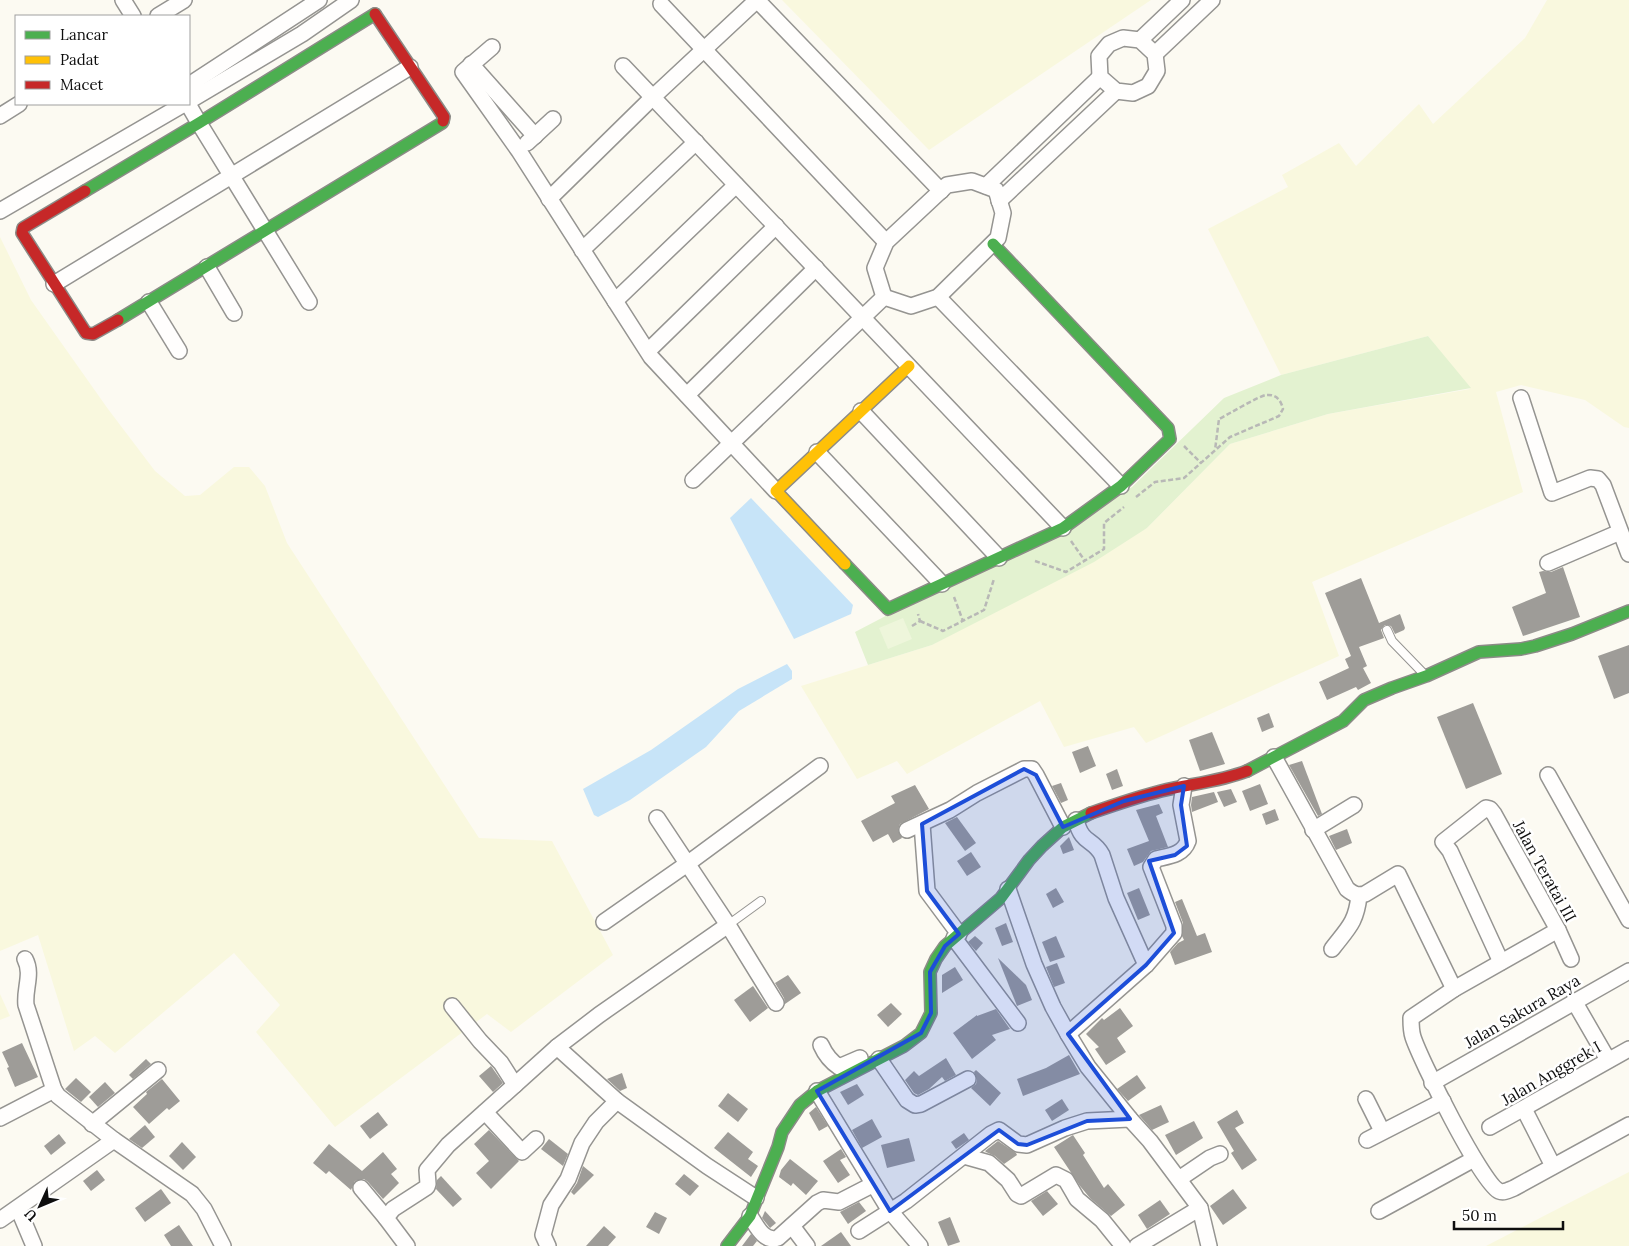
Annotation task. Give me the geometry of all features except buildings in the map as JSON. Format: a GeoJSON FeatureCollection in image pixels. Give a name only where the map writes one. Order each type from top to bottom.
{"type":"FeatureCollection","features":[{"type":"Feature","properties":{"kind":"street"},"geometry":{"type":"LineString","coordinates":[[123,0],[132,15]]}},
{"type":"Feature","properties":{"kind":"street"},"geometry":{"type":"LineString","coordinates":[[160,15],[184,0]]}},
{"type":"Feature","properties":{"kind":"street"},"geometry":{"type":"LineString","coordinates":[[190,85],[319,0]]}},
{"type":"Feature","properties":{"kind":"street"},"geometry":{"type":"LineString","coordinates":[[190,101],[302,34],[351,0]]}},
{"type":"Feature","properties":{"kind":"street"},"geometry":{"type":"LineString","coordinates":[[549,199],[757,0],[941,191]]}},
{"type":"Feature","properties":{"kind":"street"},"geometry":{"type":"LineString","coordinates":[[1140,40],[1182,0]]}},
{"type":"Feature","properties":{"kind":"street"},"geometry":{"type":"LineString","coordinates":[[1155,54],[1212,0]]}},
{"type":"Feature","properties":{"kind":"street"},"geometry":{"type":"LineString","coordinates":[[661,4],[886,242]]}},
{"type":"Feature","properties":{"kind":"street"},"geometry":{"type":"LineString","coordinates":[[375,14],[444,117],[442,123],[149,302],[93,334],[86,333],[22,233],[23,228],[198,123],[375,14]]}},
{"type":"Feature","properties":{"kind":"street"},"geometry":{"type":"LineString","coordinates":[[1123,38],[1140,40],[1155,54],[1157,71],[1148,86],[1133,93],[1116,91],[1100,77],[1099,56],[1109,44],[1123,38]]}},
{"type":"Feature","properties":{"kind":"street"},"geometry":{"type":"LineString","coordinates":[[492,47],[463,72],[519,151],[648,351],[776,491],[888,609],[1063,528],[1121,486],[1170,439],[1168,428],[993,244]]}},
{"type":"Feature","properties":{"kind":"street"},"geometry":{"type":"LineString","coordinates":[[471,64],[534,136]]}},
{"type":"Feature","properties":{"kind":"street"},"geometry":{"type":"LineString","coordinates":[[624,66],[1063,528]]}},
{"type":"Feature","properties":{"kind":"street"},"geometry":{"type":"LineString","coordinates":[[54,284],[410,67]]}},
{"type":"Feature","properties":{"kind":"street"},"geometry":{"type":"LineString","coordinates":[[986,186],[1100,77]]}},
{"type":"Feature","properties":{"kind":"street"},"geometry":{"type":"LineString","coordinates":[[999,201],[1116,91]]}},
{"type":"Feature","properties":{"kind":"street"},"geometry":{"type":"LineString","coordinates":[[0,116],[17,105]]}},
{"type":"Feature","properties":{"kind":"street"},"geometry":{"type":"LineString","coordinates":[[1,211],[182,105]]}},
{"type":"Feature","properties":{"kind":"street"},"geometry":{"type":"LineString","coordinates":[[189,105],[198,123],[309,302]]}},
{"type":"Feature","properties":{"kind":"street"},"geometry":{"type":"LineString","coordinates":[[519,151],[553,119]]}},
{"type":"Feature","properties":{"kind":"street"},"geometry":{"type":"LineString","coordinates":[[582,250],[696,142]]}},
{"type":"Feature","properties":{"kind":"street"},"geometry":{"type":"LineString","coordinates":[[972,181],[996,190],[1003,212],[998,238],[993,244],[938,297],[911,306],[884,298],[875,268],[886,242],[947,185],[972,181]]}},
{"type":"Feature","properties":{"kind":"street"},"geometry":{"type":"LineString","coordinates":[[615,300],[736,185]]}},
{"type":"Feature","properties":{"kind":"street"},"geometry":{"type":"LineString","coordinates":[[648,351],[776,226]]}},
{"type":"Feature","properties":{"kind":"street"},"geometry":{"type":"LineString","coordinates":[[207,267],[234,313]]}},
{"type":"Feature","properties":{"kind":"street"},"geometry":{"type":"LineString","coordinates":[[687,395],[816,268]]}},
{"type":"Feature","properties":{"kind":"street"},"geometry":{"type":"LineString","coordinates":[[938,297],[1121,486]]}},
{"type":"Feature","properties":{"kind":"street"},"geometry":{"type":"LineString","coordinates":[[693,480],[884,298]]}},
{"type":"Feature","properties":{"kind":"street"},"geometry":{"type":"LineString","coordinates":[[149,302],[180,351]]}},
{"type":"Feature","properties":{"kind":"street"},"geometry":{"type":"LineString","coordinates":[[776,491],[909,366]]}},
{"type":"Feature","properties":{"kind":"street"},"geometry":{"type":"LineString","coordinates":[[1521,398],[1552,493],[1590,478],[1598,479],[1603,485],[1622,524],[1629,554]]}},
{"type":"Feature","properties":{"kind":"street"},"geometry":{"type":"LineString","coordinates":[[861,411],[999,558]]}},
{"type":"Feature","properties":{"kind":"street"},"geometry":{"type":"LineString","coordinates":[[817,452],[945,583]]}},
{"type":"Feature","properties":{"kind":"street"},"geometry":{"type":"LineString","coordinates":[[1548,563],[1622,524]]}},
{"type":"Feature","properties":{"kind":"street"},"geometry":{"type":"LineString","coordinates":[[727,1246],[750,1216],[778,1148],[782,1132],[800,1105],[817,1091],[904,1046],[921,1034],[931,1013],[930,972],[945,946],[1001,898],[1029,860],[1069,823],[1124,801],[1235,776],[1251,770],[1343,720],[1364,700],[1426,676],[1480,652],[1535,646],[1572,634],[1629,611]]}},
{"type":"Feature","properties":{"kind":"street"},"geometry":{"type":"LineString","coordinates":[[1274,757],[1347,889],[1359,896],[1398,874],[1454,989]]}},
{"type":"Feature","properties":{"kind":"street"},"geometry":{"type":"LineString","coordinates":[[604,922],[688,864],[820,766]]}},
{"type":"Feature","properties":{"kind":"street"},"geometry":{"type":"LineString","coordinates":[[908,830],[1024,769],[1032,769],[1069,823],[1100,850],[1116,898],[1146,965]]}},
{"type":"Feature","properties":{"kind":"street"},"geometry":{"type":"LineString","coordinates":[[1548,775],[1629,920]]}},
{"type":"Feature","properties":{"kind":"street"},"geometry":{"type":"LineString","coordinates":[[1068,1034],[1146,965],[1174,933],[1174,926],[1151,867],[1156,859],[1175,854],[1187,846],[1188,842],[1181,805],[1184,786]]}},
{"type":"Feature","properties":{"kind":"street"},"geometry":{"type":"LineString","coordinates":[[1313,830],[1354,805]]}},
{"type":"Feature","properties":{"kind":"street","name":"Jalan Teratai III"},"geometry":{"type":"LineString","coordinates":[[1501,962],[1450,851],[1443,842],[1486,808],[1490,809],[1494,814],[1558,930],[1571,959]]}},
{"type":"Feature","properties":{"kind":"street"},"geometry":{"type":"LineString","coordinates":[[657,818],[728,925],[776,1003]]}},
{"type":"Feature","properties":{"kind":"street"},"geometry":{"type":"LineString","coordinates":[[922,824],[927,891],[1018,1024]]}},
{"type":"Feature","properties":{"kind":"street"},"geometry":{"type":"LineString","coordinates":[[1008,890],[1034,964],[1053,1007],[1068,1034],[1088,1067],[1150,1141],[1200,1208],[1209,1246]]}},
{"type":"Feature","properties":{"kind":"street"},"geometry":{"type":"LineString","coordinates":[[1332,949],[1353,923],[1358,912],[1359,896]]}},
{"type":"Feature","properties":{"kind":"street"},"geometry":{"type":"LineString","coordinates":[[386,1218],[394,1209],[427,1187],[427,1170],[448,1145],[557,1047],[599,1015],[728,925]]}},
{"type":"Feature","properties":{"kind":"street"},"geometry":{"type":"LineString","coordinates":[[1558,930],[1454,989],[1411,1018],[1413,1036],[1432,1083],[1474,1159],[1487,1179],[1498,1191],[1506,1192],[1629,1125]]}},
{"type":"Feature","properties":{"kind":"street"},"geometry":{"type":"LineString","coordinates":[[25,959],[29,966],[25,998],[26,1005],[54,1090],[68,1105],[92,1124],[192,1194],[204,1209],[222,1246]]}},
{"type":"Feature","properties":{"kind":"street","name":"Jalan Sakura Raya"},"geometry":{"type":"LineString","coordinates":[[1432,1083],[1629,971]]}},
{"type":"Feature","properties":{"kind":"street"},"geometry":{"type":"LineString","coordinates":[[1574,1001],[1608,1060]]}},
{"type":"Feature","properties":{"kind":"street"},"geometry":{"type":"LineString","coordinates":[[452,1006],[476,1046],[501,1062],[514,1085]]}},
{"type":"Feature","properties":{"kind":"street"},"geometry":{"type":"LineString","coordinates":[[821,1045],[832,1063],[839,1067],[860,1058],[874,1062],[907,1100],[915,1105],[921,1104],[968,1079]]}},
{"type":"Feature","properties":{"kind":"street"},"geometry":{"type":"LineString","coordinates":[[557,1047],[617,1101],[707,1166],[756,1198]]}},
{"type":"Feature","properties":{"kind":"street","name":"Jalan Anggrek I"},"geometry":{"type":"LineString","coordinates":[[1490,1127],[1629,1049]]}},
{"type":"Feature","properties":{"kind":"street"},"geometry":{"type":"LineString","coordinates":[[92,1124],[158,1070]]}},
{"type":"Feature","properties":{"kind":"street"},"geometry":{"type":"LineString","coordinates":[[0,1118],[54,1090]]}},
{"type":"Feature","properties":{"kind":"street"},"geometry":{"type":"LineString","coordinates":[[817,1091],[872,1184],[890,1211],[920,1246]]}},
{"type":"Feature","properties":{"kind":"street"},"geometry":{"type":"LineString","coordinates":[[1366,1099],[1382,1131]]}},
{"type":"Feature","properties":{"kind":"street"},"geometry":{"type":"LineString","coordinates":[[548,1246],[543,1235],[550,1205],[568,1178],[582,1143],[596,1122],[617,1101]]}},
{"type":"Feature","properties":{"kind":"street"},"geometry":{"type":"LineString","coordinates":[[1367,1140],[1443,1101]]}},
{"type":"Feature","properties":{"kind":"street"},"geometry":{"type":"LineString","coordinates":[[1524,1109],[1554,1166]]}},
{"type":"Feature","properties":{"kind":"street"},"geometry":{"type":"LineString","coordinates":[[485,1112],[522,1152],[536,1139]]}},
{"type":"Feature","properties":{"kind":"street"},"geometry":{"type":"LineString","coordinates":[[859,1231],[890,1211],[964,1156],[990,1134],[1000,1130],[1018,1144],[1027,1145],[1065,1128],[1087,1121],[1130,1119]]}},
{"type":"Feature","properties":{"kind":"street"},"geometry":{"type":"LineString","coordinates":[[0,1220],[114,1140]]}},
{"type":"Feature","properties":{"kind":"street"},"geometry":{"type":"LineString","coordinates":[[1179,1179],[1210,1158],[1220,1154]]}},
{"type":"Feature","properties":{"kind":"street"},"geometry":{"type":"LineString","coordinates":[[964,1156],[989,1163],[1008,1180],[1017,1194],[1021,1196],[1056,1176],[1066,1180],[1077,1199],[1102,1220],[1123,1246]]}},
{"type":"Feature","properties":{"kind":"street"},"geometry":{"type":"LineString","coordinates":[[1379,1211],[1474,1159]]}},
{"type":"Feature","properties":{"kind":"street"},"geometry":{"type":"LineString","coordinates":[[750,1216],[764,1236],[769,1239],[778,1238],[817,1203],[823,1200],[839,1202],[872,1184]]}},
{"type":"Feature","properties":{"kind":"street"},"geometry":{"type":"LineString","coordinates":[[361,1188],[407,1246]]}},
{"type":"Feature","properties":{"kind":"street"},"geometry":{"type":"LineString","coordinates":[[18,1208],[34,1246]]}},
{"type":"Feature","properties":{"kind":"street"},"geometry":{"type":"LineString","coordinates":[[1137,1246],[1200,1208]]}},
{"type":"Feature","properties":{"kind":"street"},"geometry":{"type":"LineString","coordinates":[[792,1226],[808,1246]]}},
{"type":"Feature","properties":{"kind":"lane"},"geometry":{"type":"LineString","coordinates":[[1387,630],[1392,641],[1426,676]]}},
{"type":"Feature","properties":{"kind":"lane"},"geometry":{"type":"LineString","coordinates":[[728,925],[761,901]]}},
{"type":"Feature","properties":{"kind":"path"},"geometry":{"type":"LineString","coordinates":[[1266,395],[1277,397],[1282,402],[1283,409],[1279,416],[1230,437],[1215,450],[1219,420],[1266,395]]}},
{"type":"Feature","properties":{"kind":"path"},"geometry":{"type":"LineString","coordinates":[[1170,439],[1178,440],[1201,463]]}},
{"type":"Feature","properties":{"kind":"path"},"geometry":{"type":"LineString","coordinates":[[1063,528],[1085,561]]}},
{"type":"Feature","properties":{"kind":"path"},"geometry":{"type":"LineString","coordinates":[[920,621],[943,631],[984,610],[994,579]]}},
{"type":"Feature","properties":{"kind":"path"},"geometry":{"type":"LineString","coordinates":[[945,583],[964,621]]}},
{"type":"Feature","properties":{"kind":"highlighted area"},"geometry":{"type":"Polygon","coordinates":[[[1024,769],[1036,775],[1063,827],[1124,801],[1184,786],[1181,805],[1187,846],[1175,855],[1149,861],[1174,933],[1146,965],[1068,1034],[1130,1119],[1087,1121],[1027,1145],[1018,1144],[999,1130],[890,1211],[817,1091],[921,1033],[931,1013],[930,972],[945,946],[959,934],[927,891],[922,824],[1024,769]]]}},
{"type":"Feature","properties":{"kind":"green space"},"geometry":{"type":"Polygon","coordinates":[[[782,0],[1151,0],[929,150],[782,0]]]}},
{"type":"Feature","properties":{"kind":"green space"},"geometry":{"type":"Polygon","coordinates":[[[1547,0],[1629,0],[1629,428],[1624,427],[1585,400],[1521,385],[1496,392],[1523,492],[1312,582],[1339,656],[1146,743],[1134,727],[1064,747],[1040,701],[907,774],[897,761],[857,779],[801,686],[932,645],[1147,528],[1230,444],[1328,414],[1470,389],[1428,336],[1281,375],[1208,229],[1288,187],[1282,175],[1339,143],[1356,166],[1419,104],[1433,124],[1525,38],[1547,0]]]}},
{"type":"Feature","properties":{"kind":"green space"},"geometry":{"type":"Polygon","coordinates":[[[0,237],[31,300],[108,409],[155,471],[185,496],[200,495],[234,467],[249,467],[265,486],[287,543],[479,838],[552,841],[613,955],[511,1032],[487,1014],[335,1127],[256,1032],[280,1005],[234,953],[115,1053],[95,1036],[74,1051],[38,935],[0,951],[0,237]]]}},
{"type":"Feature","properties":{"kind":"green space"},"geometry":{"type":"Polygon","coordinates":[[[1428,336],[1471,388],[1328,414],[1230,444],[1147,528],[1094,562],[932,645],[868,665],[855,632],[1132,487],[1224,398],[1281,375],[1428,336]]]}},
{"type":"Feature","properties":{"kind":"green space"},"geometry":{"type":"Polygon","coordinates":[[[903,618],[912,639],[888,649],[879,628],[903,618]]]}},
{"type":"Feature","properties":{"kind":"green space"},"geometry":{"type":"Polygon","coordinates":[[[0,994],[10,1016],[0,1020],[0,994]]]}},
{"type":"Feature","properties":{"kind":"green space"},"geometry":{"type":"Polygon","coordinates":[[[1629,1172],[1629,1246],[1486,1246],[1629,1172]]]}},
{"type":"Feature","properties":{"kind":"water"},"geometry":{"type":"Polygon","coordinates":[[[751,498],[853,605],[851,614],[794,639],[730,518],[751,498]]]}},
{"type":"Feature","properties":{"kind":"water"},"geometry":{"type":"Polygon","coordinates":[[[787,664],[792,671],[792,679],[739,711],[706,747],[630,800],[598,817],[594,815],[583,789],[651,750],[738,689],[787,664]]]}},
{"type":"Feature","properties":{"kind":"traffic: fast"},"geometry":{"type":"LineString","coordinates":[[85,191],[375,14]]}},
{"type":"Feature","properties":{"kind":"traffic: fast"},"geometry":{"type":"LineString","coordinates":[[118,320],[443,121]]}},
{"type":"Feature","properties":{"kind":"traffic: fast"},"geometry":{"type":"LineString","coordinates":[[845,564],[888,609],[1063,528],[1121,486],[1170,439],[1168,428],[993,244]]}},
{"type":"Feature","properties":{"kind":"traffic: fast"},"geometry":{"type":"LineString","coordinates":[[1247,771],[1343,721],[1364,700],[1392,688],[1426,676],[1479,652],[1535,646],[1572,634],[1629,611]]}},
{"type":"Feature","properties":{"kind":"traffic: fast"},"geometry":{"type":"LineString","coordinates":[[727,1246],[750,1216],[778,1147],[782,1132],[800,1105],[817,1091],[904,1046],[921,1033],[931,1013],[930,972],[945,946],[1001,898],[1029,860],[1042,846],[1063,827],[1091,813]]}},
{"type":"Feature","properties":{"kind":"traffic: slow"},"geometry":{"type":"LineString","coordinates":[[845,564],[776,491],[909,366]]}},
{"type":"Feature","properties":{"kind":"traffic: jam"},"geometry":{"type":"LineString","coordinates":[[375,14],[444,117],[443,121]]}},
{"type":"Feature","properties":{"kind":"traffic: jam"},"geometry":{"type":"LineString","coordinates":[[85,191],[23,228],[22,233],[86,333],[93,334],[118,320]]}},
{"type":"Feature","properties":{"kind":"traffic: jam"},"geometry":{"type":"LineString","coordinates":[[1091,813],[1152,793],[1226,778],[1247,771]]}}]}
